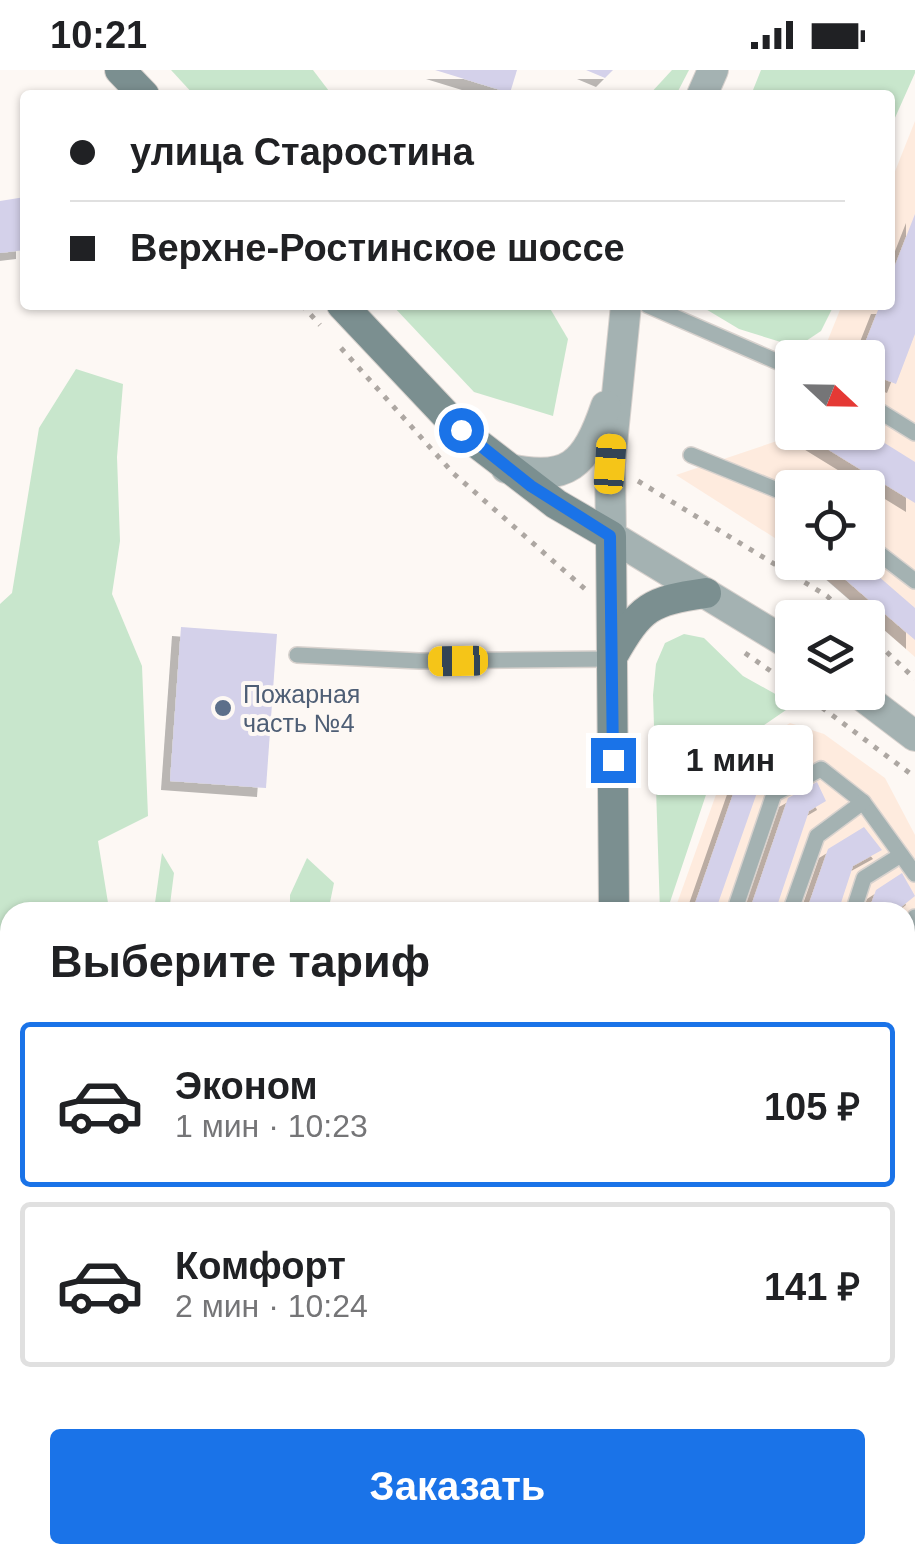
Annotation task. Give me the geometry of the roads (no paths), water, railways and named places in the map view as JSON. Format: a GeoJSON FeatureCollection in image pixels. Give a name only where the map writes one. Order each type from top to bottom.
{"type":"FeatureCollection","features":[{"type":"Feature","properties":{"kind":"main road"},"geometry":{"type":"LineString","coordinates":[[120,70],[139,90]]}},
{"type":"Feature","properties":{"kind":"main road"},"geometry":{"type":"LineString","coordinates":[[347,310],[461,430],[506,468],[610,536],[614,902]]}},
{"type":"Feature","properties":{"kind":"main road"},"geometry":{"type":"LineString","coordinates":[[611,659],[631,624],[659,600],[706,592]]}},
{"type":"Feature","properties":{"kind":"street"},"geometry":{"type":"LineString","coordinates":[[625,310],[610,464],[610,536],[775,635]]}},
{"type":"Feature","properties":{"kind":"street"},"geometry":{"type":"LineString","coordinates":[[506,468],[544,477],[579,460],[599,426],[617,375]]}},
{"type":"Feature","properties":{"kind":"street"},"geometry":{"type":"LineString","coordinates":[[881,710],[915,736]]}},
{"type":"Feature","properties":{"kind":"lane"},"geometry":{"type":"LineString","coordinates":[[659,310],[775,361]]}},
{"type":"Feature","properties":{"kind":"lane"},"geometry":{"type":"LineString","coordinates":[[885,414],[915,433]]}},
{"type":"Feature","properties":{"kind":"lane"},"geometry":{"type":"LineString","coordinates":[[692,454],[775,489]]}},
{"type":"Feature","properties":{"kind":"lane"},"geometry":{"type":"LineString","coordinates":[[885,558],[915,581]]}},
{"type":"Feature","properties":{"kind":"lane"},"geometry":{"type":"LineString","coordinates":[[297,655],[420,661],[611,659]]}},
{"type":"Feature","properties":{"kind":"lane"},"geometry":{"type":"LineString","coordinates":[[737,902],[774,794],[821,769],[863,802],[915,874]]}},
{"type":"Feature","properties":{"kind":"lane"},"geometry":{"type":"LineString","coordinates":[[794,902],[817,836],[863,802]]}},
{"type":"Feature","properties":{"kind":"lane"},"geometry":{"type":"LineString","coordinates":[[856,902],[864,878],[901,854]]}},
{"type":"Feature","properties":{"kind":"place","name":"Пожарная часть №4"},"geometry":{"type":"Point","coordinates":[223,708]}}]}
